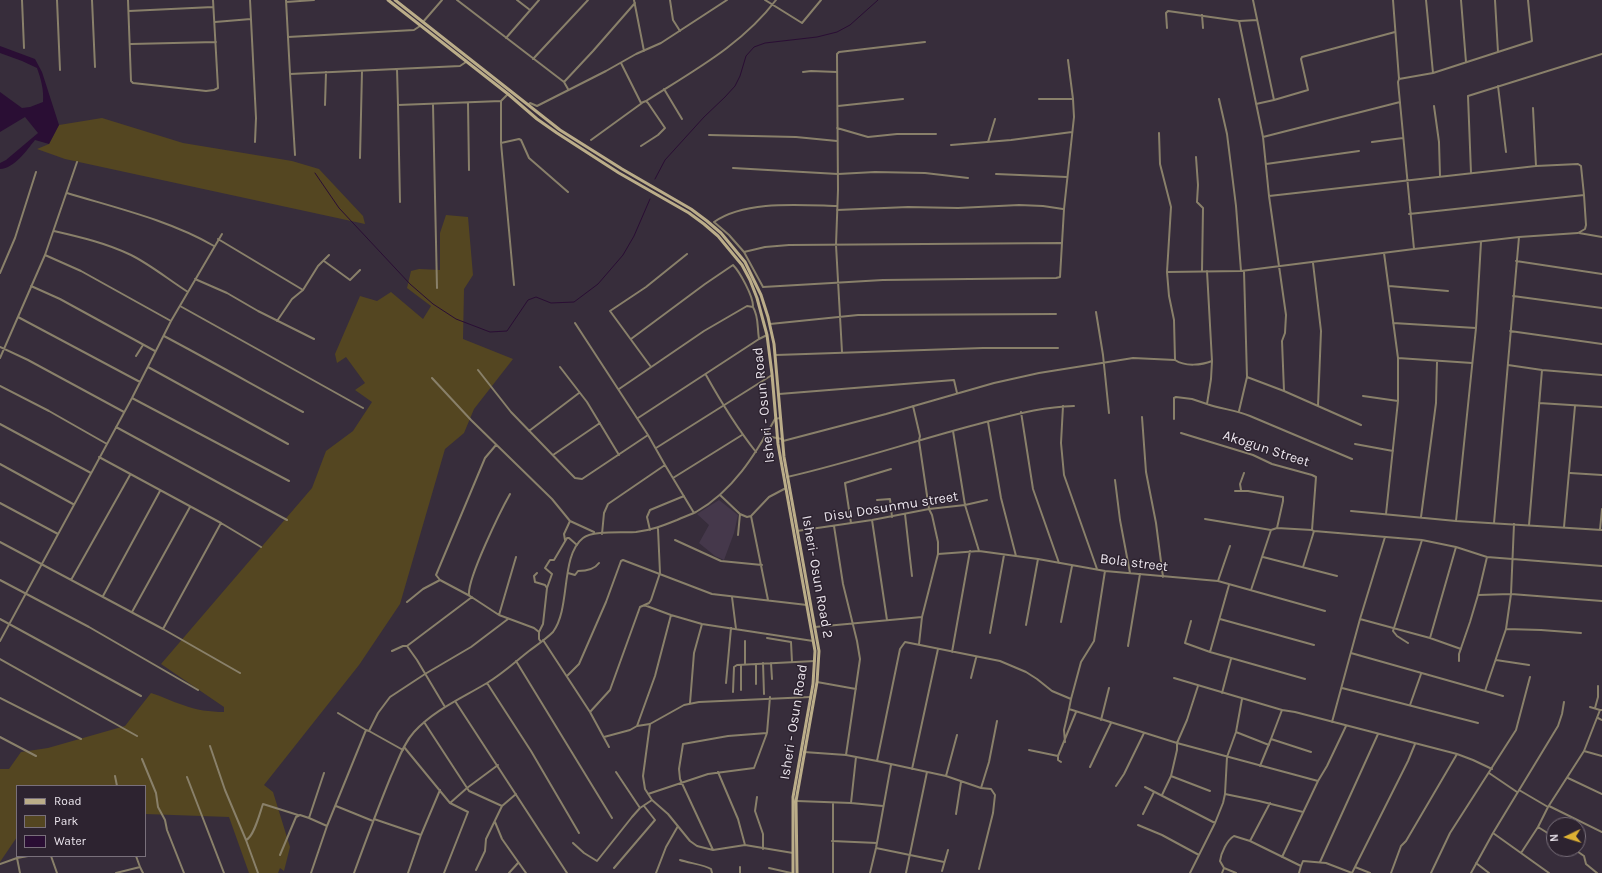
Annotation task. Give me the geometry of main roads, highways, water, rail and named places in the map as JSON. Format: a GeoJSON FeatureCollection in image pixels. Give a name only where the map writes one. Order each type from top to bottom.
{"type":"FeatureCollection","features":[{"type":"Feature","properties":{"kind":"main road"},"geometry":{"type":"LineString","coordinates":[[388,0],[484,73]]}},
{"type":"Feature","properties":{"kind":"main road"},"geometry":{"type":"LineString","coordinates":[[395,0],[466,62],[484,73]]}},
{"type":"Feature","properties":{"kind":"main road","name":"Isheri - Osun Road"},"geometry":{"type":"LineString","coordinates":[[484,73],[537,119],[575,146],[689,213],[704,224],[742,265],[755,291],[762,312],[767,335],[772,374],[777,438],[814,641],[815,661],[813,684],[795,801],[792,873]]}},
{"type":"Feature","properties":{"kind":"main road","name":"Isheri- Osun Road 2"},"geometry":{"type":"LineString","coordinates":[[484,73],[578,142],[691,209],[707,221],[734,248],[745,262],[758,288],[770,324],[775,355],[782,440],[787,477],[819,651],[817,682],[795,801],[797,873]]}},
{"type":"Feature","properties":{"kind":"water"},"geometry":{"type":"Polygon","coordinates":[[[0,46],[35,59],[42,72],[59,125],[49,144],[35,140],[24,154],[11,166],[0,169],[0,163],[6,160],[38,133],[25,117],[0,132],[0,92],[22,108],[30,107],[43,102],[43,98],[42,85],[37,68],[0,53],[0,46]]]}},
{"type":"Feature","properties":{"kind":"waterway"},"geometry":{"type":"LineString","coordinates":[[655,179],[665,160],[704,117],[735,86],[740,76],[746,56],[754,47],[765,43],[817,37],[837,32],[850,25],[878,0]]}},
{"type":"Feature","properties":{"kind":"waterway"},"geometry":{"type":"LineString","coordinates":[[315,173],[339,208],[410,284],[433,304],[456,319],[490,332],[507,331],[528,300],[536,297],[551,303],[574,302],[598,284],[623,255],[634,236],[650,199]]}}]}
